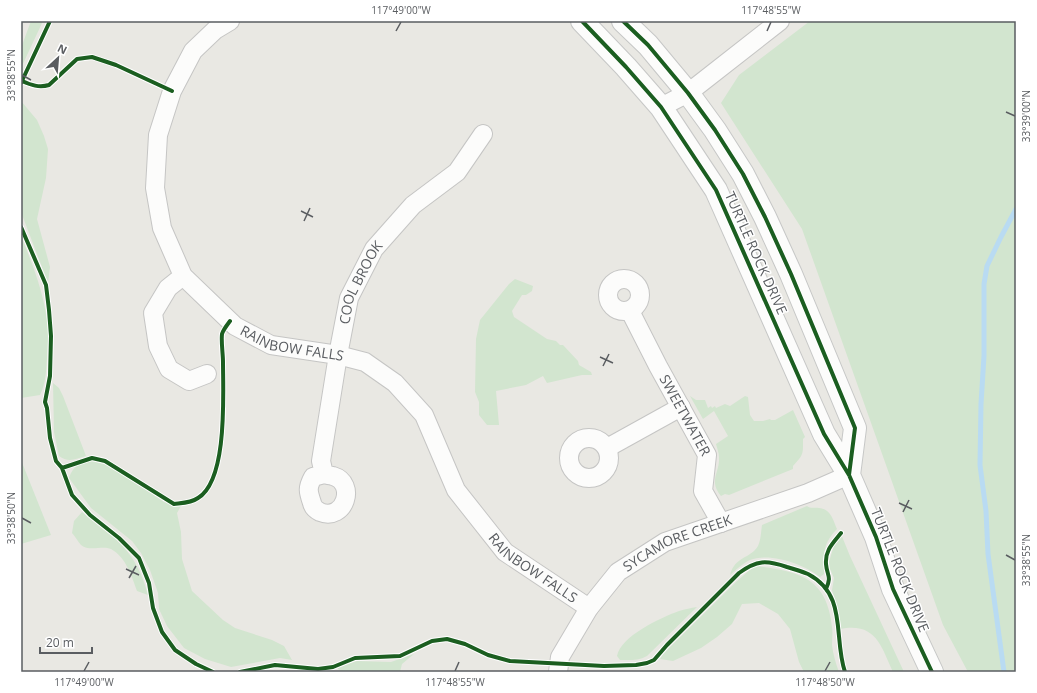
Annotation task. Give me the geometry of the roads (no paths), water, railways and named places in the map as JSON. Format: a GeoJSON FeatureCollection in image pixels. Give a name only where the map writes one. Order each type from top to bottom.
{"type":"FeatureCollection","features":[{"type":"Feature","properties":{"kind":"street","name":"RAINBOW FALLS"},"geometry":{"type":"LineString","coordinates":[[230,21],[215,30],[194,51],[172,92],[158,134],[155,188],[156,195],[162,228],[183,276],[235,326],[271,345],[338,355],[365,362],[395,383],[424,415],[456,490],[505,552],[589,608]]}},
{"type":"Feature","properties":{"kind":"street","name":"TURTLE ROCK DRIVE"},"geometry":{"type":"LineString","coordinates":[[582,21],[626,67],[661,107],[716,190],[824,434],[850,475],[876,537],[893,589],[932,672]]}},
{"type":"Feature","properties":{"kind":"street","name":"TURTLE ROCK DRIVE"},"geometry":{"type":"LineString","coordinates":[[623,21],[648,45],[688,93],[715,130],[743,174],[765,217],[855,428],[850,475]]}},
{"type":"Feature","properties":{"kind":"street"},"geometry":{"type":"LineString","coordinates":[[661,107],[688,93],[780,21]]}},
{"type":"Feature","properties":{"kind":"street","name":"COOL BROOK"},"geometry":{"type":"LineString","coordinates":[[324,474],[321,461],[349,298],[374,249],[413,204],[457,172],[483,134]]}},
{"type":"Feature","properties":{"kind":"street"},"geometry":{"type":"LineString","coordinates":[[183,276],[168,288],[153,313],[158,346],[169,369],[189,381],[207,374]]}},
{"type":"Feature","properties":{"kind":"street","name":"SWEETWATER"},"geometry":{"type":"LineString","coordinates":[[630,311],[658,366],[707,455],[703,491],[721,523]]}},
{"type":"Feature","properties":{"kind":"street"},"geometry":{"type":"LineString","coordinates":[[607,448],[681,407]]}},
{"type":"Feature","properties":{"kind":"street","name":"SYCAMORE CREEK"},"geometry":{"type":"LineString","coordinates":[[558,672],[560,657],[589,608],[618,572],[665,542],[808,493],[850,475]]}},
{"type":"Feature","properties":{"kind":"waterway"},"geometry":{"type":"LineString","coordinates":[[1004,672],[988,554],[986,511],[980,465],[981,404],[984,356],[984,284],[987,266],[1016,209]]}}]}
